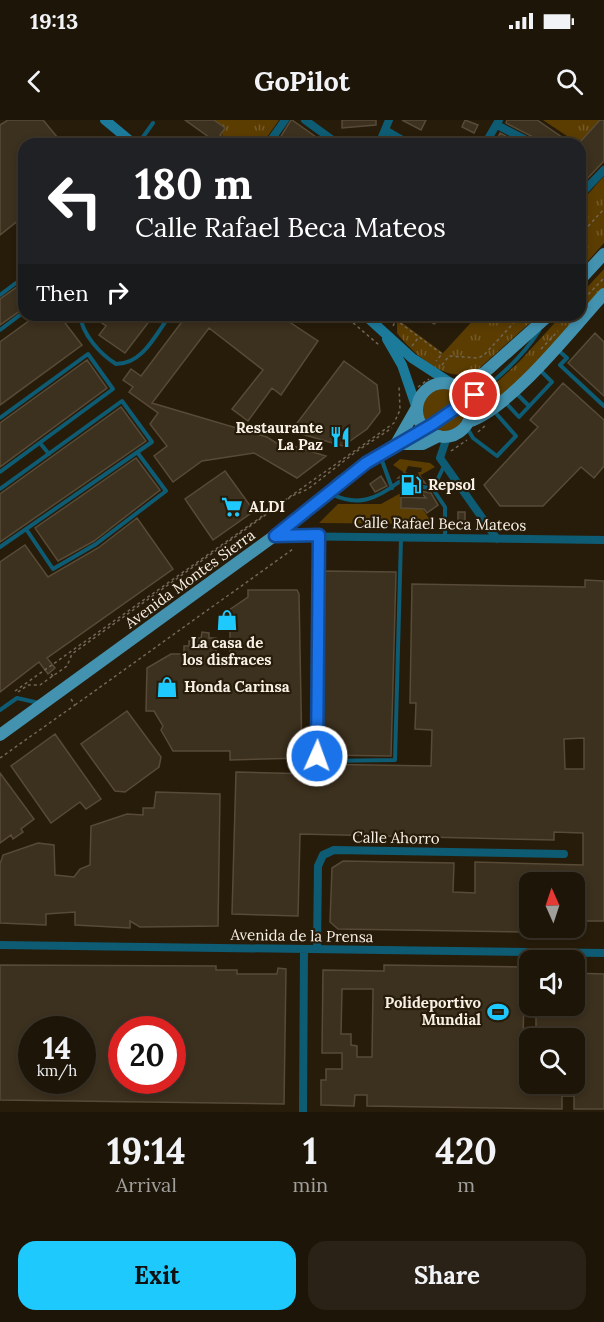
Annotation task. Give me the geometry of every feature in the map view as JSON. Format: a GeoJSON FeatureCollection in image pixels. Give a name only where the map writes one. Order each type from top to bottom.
{"type":"FeatureCollection","features":[{"type":"Feature","properties":{"kind":"main road"},"geometry":{"type":"LineString","coordinates":[[586,274],[604,254]]}},
{"type":"Feature","properties":{"kind":"main road"},"geometry":{"type":"LineString","coordinates":[[586,313],[604,294]]}},
{"type":"Feature","properties":{"kind":"main road","name":"Avenida Montes Sierra"},"geometry":{"type":"LineString","coordinates":[[396,444],[411,408],[426,389],[438,383],[455,385],[484,373],[542,321]]}},
{"type":"Feature","properties":{"kind":"main road"},"geometry":{"type":"LineString","coordinates":[[467,424],[478,419],[514,390],[579,321]]}},
{"type":"Feature","properties":{"kind":"main road"},"geometry":{"type":"LineString","coordinates":[[455,385],[469,400],[471,415],[467,424]]}},
{"type":"Feature","properties":{"kind":"main road"},"geometry":{"type":"LineString","coordinates":[[411,408],[424,429],[443,436]]}},
{"type":"Feature","properties":{"kind":"main road","name":"Avenida Montes Sierra"},"geometry":{"type":"LineString","coordinates":[[0,735],[303,516],[327,493],[379,454],[396,444],[423,444],[457,433],[467,424]]}},
{"type":"Feature","properties":{"kind":"street"},"geometry":{"type":"LineString","coordinates":[[105,120],[128,138]]}},
{"type":"Feature","properties":{"kind":"street"},"geometry":{"type":"LineString","coordinates":[[272,138],[285,120]]}},
{"type":"Feature","properties":{"kind":"street"},"geometry":{"type":"LineString","coordinates":[[304,120],[330,138]]}},
{"type":"Feature","properties":{"kind":"street"},"geometry":{"type":"LineString","coordinates":[[382,138],[389,120]]}},
{"type":"Feature","properties":{"kind":"street"},"geometry":{"type":"LineString","coordinates":[[489,138],[498,122],[524,138]]}},
{"type":"Feature","properties":{"kind":"street"},"geometry":{"type":"LineString","coordinates":[[385,130],[399,138]]}},
{"type":"Feature","properties":{"kind":"street"},"geometry":{"type":"LineString","coordinates":[[587,188],[604,170]]}},
{"type":"Feature","properties":{"kind":"street"},"geometry":{"type":"LineString","coordinates":[[381,321],[402,365],[410,389],[411,408]]}},
{"type":"Feature","properties":{"kind":"street"},"geometry":{"type":"LineString","coordinates":[[382,321],[412,358],[455,385]]}},
{"type":"Feature","properties":{"kind":"street"},"geometry":{"type":"LineString","coordinates":[[443,436],[442,461],[497,539]]}},
{"type":"Feature","properties":{"kind":"street","name":"Calle Rafael Beca Mateos"},"geometry":{"type":"LineString","coordinates":[[275,536],[604,540]]}},
{"type":"Feature","properties":{"kind":"street","name":"Calle Ahorro"},"geometry":{"type":"LineString","coordinates":[[317,949],[318,866],[323,855],[334,850],[564,854]]}},
{"type":"Feature","properties":{"kind":"street","name":"Avenida de la Prensa"},"geometry":{"type":"LineString","coordinates":[[0,945],[604,953]]}},
{"type":"Feature","properties":{"kind":"street"},"geometry":{"type":"LineString","coordinates":[[303,1112],[304,949]]}},
{"type":"Feature","properties":{"kind":"lane"},"geometry":{"type":"LineString","coordinates":[[141,138],[153,123]]}},
{"type":"Feature","properties":{"kind":"lane"},"geometry":{"type":"LineString","coordinates":[[0,295],[18,282]]}},
{"type":"Feature","properties":{"kind":"lane"},"geometry":{"type":"LineString","coordinates":[[0,330],[18,316]]}},
{"type":"Feature","properties":{"kind":"lane"},"geometry":{"type":"LineString","coordinates":[[82,321],[96,346],[116,364],[133,361],[142,353],[166,321]]}},
{"type":"Feature","properties":{"kind":"lane","name":"Avenida Montes Sierra"},"geometry":{"type":"LineString","coordinates":[[396,444],[469,400],[524,350],[545,321]]}},
{"type":"Feature","properties":{"kind":"lane"},"geometry":{"type":"LineString","coordinates":[[555,347],[567,358],[560,365],[604,406]]}},
{"type":"Feature","properties":{"kind":"lane"},"geometry":{"type":"LineString","coordinates":[[0,418],[88,354],[113,389],[0,472]]}},
{"type":"Feature","properties":{"kind":"lane"},"geometry":{"type":"LineString","coordinates":[[503,399],[519,417],[552,382],[537,367]]}},
{"type":"Feature","properties":{"kind":"lane"},"geometry":{"type":"LineString","coordinates":[[514,390],[529,406]]}},
{"type":"Feature","properties":{"kind":"lane"},"geometry":{"type":"LineString","coordinates":[[0,489],[122,401],[152,442],[0,547]]}},
{"type":"Feature","properties":{"kind":"lane"},"geometry":{"type":"LineString","coordinates":[[467,424],[473,438],[497,456],[516,436],[492,408]]}},
{"type":"Feature","properties":{"kind":"lane"},"geometry":{"type":"LineString","coordinates":[[40,442],[49,454]]}},
{"type":"Feature","properties":{"kind":"lane"},"geometry":{"type":"LineString","coordinates":[[26,529],[53,569],[96,544],[166,491],[137,452]]}},
{"type":"Feature","properties":{"kind":"lane"},"geometry":{"type":"LineString","coordinates":[[379,454],[392,488]]}},
{"type":"Feature","properties":{"kind":"lane"},"geometry":{"type":"LineString","coordinates":[[433,489],[442,461]]}},
{"type":"Feature","properties":{"kind":"lane"},"geometry":{"type":"LineString","coordinates":[[327,493],[343,500],[376,499],[399,482],[433,489],[445,507],[446,538]]}},
{"type":"Feature","properties":{"kind":"lane"},"geometry":{"type":"LineString","coordinates":[[319,535],[317,756],[322,761],[395,760],[401,537]]}},
{"type":"Feature","properties":{"kind":"lane"},"geometry":{"type":"LineString","coordinates":[[0,710],[17,698],[43,704]]}},
{"type":"Feature","properties":{"kind":"path"},"geometry":{"type":"LineString","coordinates":[[586,229],[604,210]]}},
{"type":"Feature","properties":{"kind":"path"},"geometry":{"type":"LineString","coordinates":[[586,297],[604,278]]}},
{"type":"Feature","properties":{"kind":"path"},"geometry":{"type":"LineString","coordinates":[[352,321],[383,350]]}},
{"type":"Feature","properties":{"kind":"path"},"geometry":{"type":"LineString","coordinates":[[393,328],[396,321]]}},
{"type":"Feature","properties":{"kind":"path"},"geometry":{"type":"LineString","coordinates":[[397,321],[442,354],[432,366],[436,372]]}},
{"type":"Feature","properties":{"kind":"path"},"geometry":{"type":"LineString","coordinates":[[410,389],[416,388],[436,372],[449,356],[478,358],[484,355],[515,321]]}},
{"type":"Feature","properties":{"kind":"path"},"geometry":{"type":"LineString","coordinates":[[405,344],[410,349],[419,337]]}},
{"type":"Feature","properties":{"kind":"path"},"geometry":{"type":"LineString","coordinates":[[399,385],[400,410],[394,423],[15,693],[26,686],[40,685],[53,676],[67,666],[72,654],[292,496],[308,489],[357,451],[397,426],[401,419]]}},
{"type":"Feature","properties":{"kind":"path"},"geometry":{"type":"LineString","coordinates":[[0,758],[293,549]]}},
{"type":"Feature","properties":{"kind":"path"},"geometry":{"type":"LineString","coordinates":[[71,699],[75,705]]}},
{"type":"Feature","properties":{"kind":"green space"},"geometry":{"type":"Polygon","coordinates":[[[214,120],[279,120],[266,138],[226,138],[214,120]]]}},
{"type":"Feature","properties":{"kind":"green space"},"geometry":{"type":"Polygon","coordinates":[[[543,120],[600,120],[584,138],[570,138],[543,120]]]}},
{"type":"Feature","properties":{"kind":"green space"},"geometry":{"type":"Polygon","coordinates":[[[604,176],[604,243],[586,263],[586,196],[604,176]]]}},
{"type":"Feature","properties":{"kind":"green space"},"geometry":{"type":"Polygon","coordinates":[[[604,269],[604,288],[586,308],[586,288],[604,269]]]}},
{"type":"Feature","properties":{"kind":"green space"},"geometry":{"type":"Polygon","coordinates":[[[397,321],[443,353],[472,321],[532,321],[475,372],[464,375],[442,371],[412,350],[397,333],[397,321]]]}},
{"type":"Feature","properties":{"kind":"green space"},"geometry":{"type":"Polygon","coordinates":[[[557,321],[574,321],[518,381],[476,414],[475,402],[519,362],[557,321]]]}},
{"type":"Feature","properties":{"kind":"green space"},"geometry":{"type":"Polygon","coordinates":[[[442,387],[455,390],[462,399],[426,422],[422,410],[424,400],[431,392],[442,387]]]}},
{"type":"Feature","properties":{"kind":"green space"},"geometry":{"type":"Polygon","coordinates":[[[466,410],[465,416],[456,428],[447,431],[435,430],[466,410]]]}},
{"type":"Feature","properties":{"kind":"green space"},"geometry":{"type":"Polygon","coordinates":[[[400,459],[430,463],[435,467],[419,476],[418,472],[421,472],[422,468],[408,466],[405,473],[393,465],[400,459]]]}},
{"type":"Feature","properties":{"kind":"green space"},"geometry":{"type":"Polygon","coordinates":[[[399,494],[410,494],[414,497],[401,498],[401,508],[415,508],[415,498],[433,524],[319,523],[338,504],[381,504],[399,494]]]}},
{"type":"Feature","properties":{"kind":"building"},"geometry":{"type":"Polygon","coordinates":[[[8,120],[43,120],[58,138],[18,138],[18,221],[0,235],[0,125],[8,120]]]}},
{"type":"Feature","properties":{"kind":"building"},"geometry":{"type":"Polygon","coordinates":[[[185,120],[214,120],[225,128],[220,135],[224,138],[210,138],[185,120]]]}},
{"type":"Feature","properties":{"kind":"building"},"geometry":{"type":"Polygon","coordinates":[[[292,120],[318,138],[280,138],[292,120]]]}},
{"type":"Feature","properties":{"kind":"building"},"geometry":{"type":"Polygon","coordinates":[[[342,120],[376,120],[376,125],[342,128],[342,120]]]}},
{"type":"Feature","properties":{"kind":"building"},"geometry":{"type":"Polygon","coordinates":[[[402,120],[426,120],[421,130],[402,120]]]}},
{"type":"Feature","properties":{"kind":"building"},"geometry":{"type":"Polygon","coordinates":[[[465,120],[478,125],[474,133],[462,127],[465,120]]]}},
{"type":"Feature","properties":{"kind":"building"},"geometry":{"type":"Polygon","coordinates":[[[507,120],[537,120],[563,138],[535,138],[506,123],[507,120]]]}},
{"type":"Feature","properties":{"kind":"building"},"geometry":{"type":"Polygon","coordinates":[[[600,120],[604,120],[604,161],[586,180],[586,138],[584,138],[600,120]]]}},
{"type":"Feature","properties":{"kind":"building"},"geometry":{"type":"Polygon","coordinates":[[[500,133],[510,138],[498,138],[500,133]]]}},
{"type":"Feature","properties":{"kind":"building"},"geometry":{"type":"Polygon","coordinates":[[[18,286],[18,312],[0,325],[0,299],[18,286]]]}},
{"type":"Feature","properties":{"kind":"building"},"geometry":{"type":"Polygon","coordinates":[[[29,321],[64,321],[82,345],[0,405],[0,342],[29,321]]]}},
{"type":"Feature","properties":{"kind":"building"},"geometry":{"type":"Polygon","coordinates":[[[99,321],[149,321],[125,353],[99,335],[106,326],[99,321]]]}},
{"type":"Feature","properties":{"kind":"building"},"geometry":{"type":"Polygon","coordinates":[[[182,321],[292,321],[291,323],[318,341],[281,395],[272,388],[248,421],[232,409],[263,370],[209,328],[152,403],[267,437],[284,448],[286,444],[326,456],[297,478],[254,453],[202,461],[173,482],[154,456],[167,446],[150,424],[158,413],[129,392],[133,387],[123,380],[131,369],[141,376],[182,321]]]}},
{"type":"Feature","properties":{"kind":"building"},"geometry":{"type":"Polygon","coordinates":[[[595,333],[604,342],[604,396],[568,363],[595,333]]]}},
{"type":"Feature","properties":{"kind":"building"},"geometry":{"type":"Polygon","coordinates":[[[87,360],[107,388],[0,467],[0,423],[87,360]]]}},
{"type":"Feature","properties":{"kind":"building"},"geometry":{"type":"Polygon","coordinates":[[[344,361],[377,385],[380,412],[367,429],[343,446],[291,431],[344,361]]]}},
{"type":"Feature","properties":{"kind":"building"},"geometry":{"type":"Polygon","coordinates":[[[563,383],[604,420],[604,466],[594,478],[581,467],[543,506],[500,506],[484,485],[538,427],[530,420],[563,383]]]}},
{"type":"Feature","properties":{"kind":"building"},"geometry":{"type":"Polygon","coordinates":[[[121,407],[146,441],[0,542],[0,494],[121,407]]]}},
{"type":"Feature","properties":{"kind":"building"},"geometry":{"type":"Polygon","coordinates":[[[136,458],[160,490],[94,541],[58,561],[35,528],[136,458]]]}},
{"type":"Feature","properties":{"kind":"building"},"geometry":{"type":"Polygon","coordinates":[[[225,471],[254,511],[213,540],[185,499],[225,471]]]}},
{"type":"Feature","properties":{"kind":"building"},"geometry":{"type":"Polygon","coordinates":[[[404,473],[420,476],[425,483],[411,478],[398,478],[404,473]]]}},
{"type":"Feature","properties":{"kind":"building"},"geometry":{"type":"Polygon","coordinates":[[[381,476],[387,486],[375,492],[370,484],[381,476]]]}},
{"type":"Feature","properties":{"kind":"building"},"geometry":{"type":"Polygon","coordinates":[[[420,491],[431,493],[438,505],[427,513],[424,509],[401,508],[401,497],[426,498],[420,491]]]}},
{"type":"Feature","properties":{"kind":"building"},"geometry":{"type":"Polygon","coordinates":[[[458,512],[465,512],[465,525],[458,525],[458,512]]]}},
{"type":"Feature","properties":{"kind":"building"},"geometry":{"type":"Polygon","coordinates":[[[137,518],[173,569],[47,658],[55,668],[48,674],[39,662],[0,692],[0,562],[25,545],[48,577],[98,548],[137,518]]]}},
{"type":"Feature","properties":{"kind":"building"},"geometry":{"type":"Polygon","coordinates":[[[323,571],[396,572],[391,756],[322,755],[323,571]]]}},
{"type":"Feature","properties":{"kind":"building"},"geometry":{"type":"Polygon","coordinates":[[[585,580],[604,581],[604,921],[585,921],[585,872],[519,872],[519,932],[338,929],[330,922],[332,868],[343,861],[454,863],[453,892],[475,893],[475,862],[583,865],[583,833],[554,832],[554,840],[300,834],[298,916],[232,914],[236,772],[313,774],[313,764],[431,766],[432,730],[415,729],[416,703],[410,703],[412,584],[585,587],[585,580]],[[584,738],[564,739],[565,769],[584,769],[584,738]]]}},
{"type":"Feature","properties":{"kind":"building"},"geometry":{"type":"Polygon","coordinates":[[[248,590],[297,590],[299,594],[302,758],[230,760],[230,751],[173,751],[161,730],[163,726],[154,711],[146,711],[147,668],[171,654],[184,654],[184,646],[189,646],[189,641],[201,638],[202,632],[209,633],[209,638],[216,638],[216,662],[230,663],[230,627],[220,620],[229,610],[248,597],[248,590]]]}},
{"type":"Feature","properties":{"kind":"building"},"geometry":{"type":"Polygon","coordinates":[[[127,711],[161,757],[159,767],[125,792],[115,791],[81,744],[127,711]]]}},
{"type":"Feature","properties":{"kind":"building"},"geometry":{"type":"Polygon","coordinates":[[[55,734],[101,799],[86,809],[80,802],[51,823],[11,766],[55,734]]]}},
{"type":"Feature","properties":{"kind":"building"},"geometry":{"type":"Polygon","coordinates":[[[0,773],[34,819],[21,829],[23,832],[13,839],[11,835],[0,843],[0,773]]]}},
{"type":"Feature","properties":{"kind":"building"},"geometry":{"type":"Polygon","coordinates":[[[156,792],[220,794],[218,926],[140,927],[130,921],[130,928],[75,925],[75,912],[46,914],[46,925],[0,923],[0,864],[3,855],[38,843],[54,845],[55,875],[74,877],[80,869],[90,865],[91,826],[127,814],[143,815],[143,808],[154,808],[156,792]]]}},
{"type":"Feature","properties":{"kind":"building"},"geometry":{"type":"Polygon","coordinates":[[[0,965],[216,966],[216,970],[237,970],[237,974],[277,974],[278,968],[286,969],[284,1104],[0,1100],[0,965]]]}},
{"type":"Feature","properties":{"kind":"building"},"geometry":{"type":"Polygon","coordinates":[[[384,965],[519,967],[519,1016],[523,1016],[523,1028],[519,1028],[519,1094],[585,1094],[585,1028],[536,1028],[536,1016],[585,1016],[585,973],[604,974],[604,1109],[574,1109],[574,1096],[562,1096],[562,1109],[367,1106],[367,1095],[355,1095],[354,1106],[321,1105],[321,1080],[326,1080],[326,1069],[342,1069],[342,1053],[322,1053],[323,970],[384,971],[384,965]],[[342,989],[341,1034],[351,1034],[351,1045],[357,1046],[357,1057],[372,1057],[373,989],[342,989]]]}},
{"type":"Feature","properties":{"kind":"place","name":"Restaurante La Paz"},"geometry":{"type":"Point","coordinates":[340,437]}},
{"type":"Feature","properties":{"kind":"place","name":"Repsol"},"geometry":{"type":"Point","coordinates":[411,485]}},
{"type":"Feature","properties":{"kind":"place","name":"ALDI"},"geometry":{"type":"Point","coordinates":[232,507]}},
{"type":"Feature","properties":{"kind":"place","name":"La casa de los disfraces"},"geometry":{"type":"Point","coordinates":[227,620]}},
{"type":"Feature","properties":{"kind":"place","name":"Honda Carinsa"},"geometry":{"type":"Point","coordinates":[167,687]}},
{"type":"Feature","properties":{"kind":"place","name":"Polideportivo Mundial"},"geometry":{"type":"Point","coordinates":[498,1012]}},
{"type":"Feature","properties":{"kind":"route"},"geometry":{"type":"LineString","coordinates":[[317,756],[319,535],[275,536],[303,516],[340,482],[366,463],[433,424],[475,395]]}}]}
